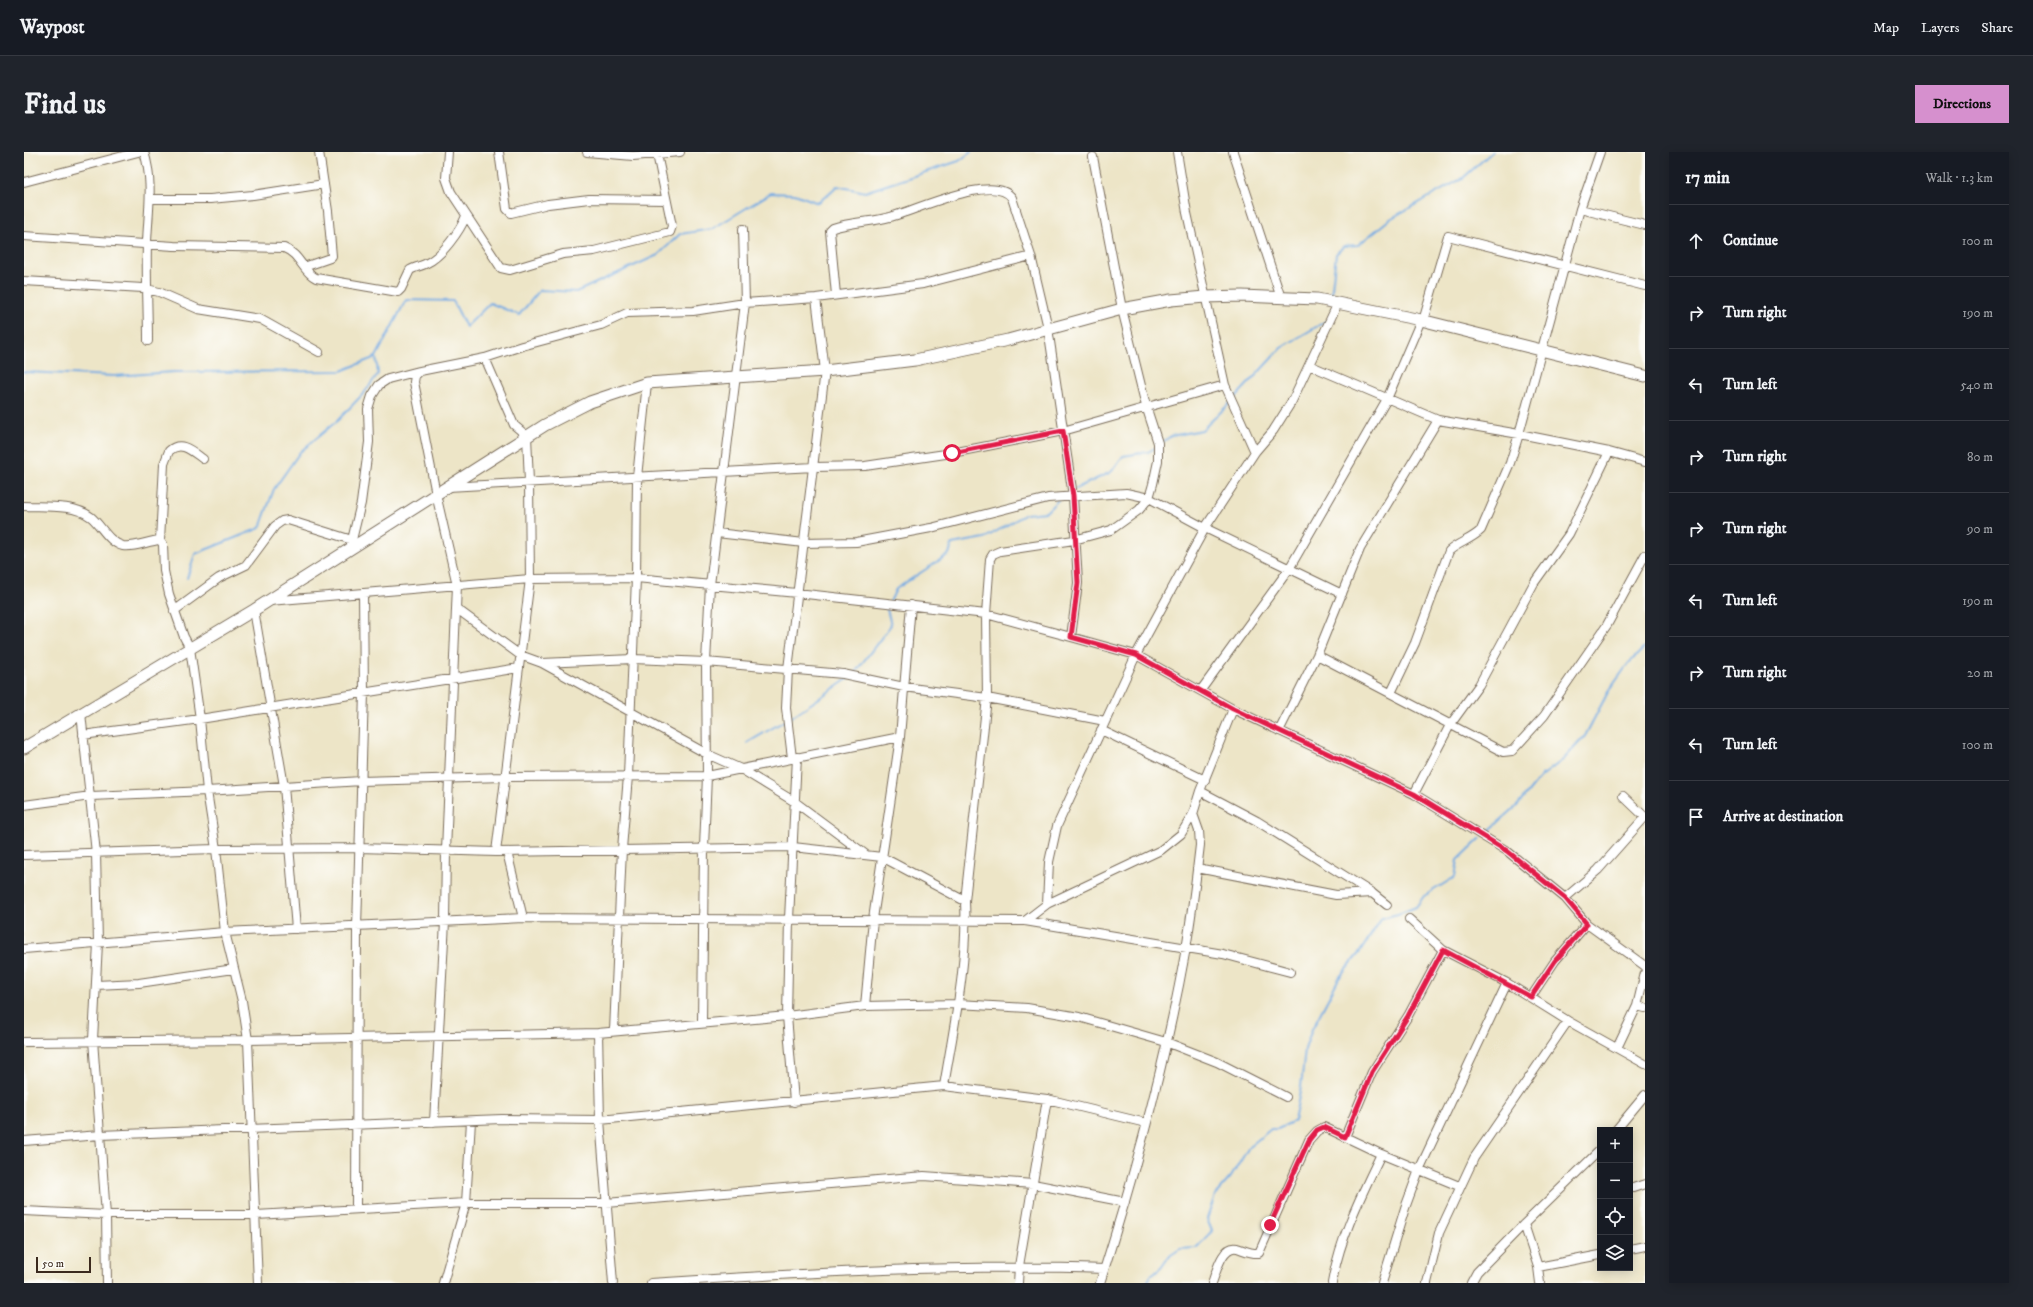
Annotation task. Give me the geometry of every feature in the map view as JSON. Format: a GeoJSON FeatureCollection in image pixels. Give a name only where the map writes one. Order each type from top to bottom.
{"type":"FeatureCollection","features":[{"type":"Feature","properties":{"kind":"street"},"geometry":{"type":"LineString","coordinates":[[24,182],[138,152]]}},
{"type":"Feature","properties":{"kind":"street"},"geometry":{"type":"LineString","coordinates":[[144,152],[150,179],[147,244],[148,341]]}},
{"type":"Feature","properties":{"kind":"street"},"geometry":{"type":"LineString","coordinates":[[304,267],[332,256],[319,152]]}},
{"type":"Feature","properties":{"kind":"street"},"geometry":{"type":"LineString","coordinates":[[448,152],[446,178],[451,192],[501,268],[510,270],[564,254],[594,251],[670,232],[672,226],[657,154]]}},
{"type":"Feature","properties":{"kind":"street"},"geometry":{"type":"LineString","coordinates":[[499,152],[507,209],[511,213],[548,204],[589,199],[666,200]]}},
{"type":"Feature","properties":{"kind":"street"},"geometry":{"type":"LineString","coordinates":[[587,152],[633,156],[680,152]]}},
{"type":"Feature","properties":{"kind":"street"},"geometry":{"type":"LineString","coordinates":[[1178,152],[1182,192],[1225,385],[1254,452]]}},
{"type":"Feature","properties":{"kind":"street"},"geometry":{"type":"LineString","coordinates":[[1233,152],[1281,298]]}},
{"type":"Feature","properties":{"kind":"street"},"geometry":{"type":"LineString","coordinates":[[1391,693],[1415,643],[1448,550],[1458,543],[1472,538],[1481,530],[1510,463],[1566,265],[1580,209],[1600,152]]}},
{"type":"Feature","properties":{"kind":"street"},"geometry":{"type":"LineString","coordinates":[[944,1086],[958,1004],[966,920],[965,901],[987,698],[986,614],[990,559],[993,554],[1000,550],[1074,540],[1111,530],[1124,522],[1149,498],[1154,484],[1159,453],[1158,442],[1146,406],[1122,309],[1093,157]]}},
{"type":"Feature","properties":{"kind":"street"},"geometry":{"type":"LineString","coordinates":[[150,199],[210,199],[253,195],[324,184]]}},
{"type":"Feature","properties":{"kind":"street"},"geometry":{"type":"LineString","coordinates":[[836,295],[830,231],[833,228],[891,217],[966,192],[1000,190],[1008,192],[1012,198],[1031,256],[1048,328],[1073,496],[1077,591],[1071,637]]}},
{"type":"Feature","properties":{"kind":"street"},"geometry":{"type":"LineString","coordinates":[[1580,209],[1645,226]]}},
{"type":"Feature","properties":{"kind":"street"},"geometry":{"type":"LineString","coordinates":[[24,236],[147,244],[284,248],[292,251],[309,274],[316,278],[398,292],[402,289],[410,270],[428,263],[458,235],[466,216]]}},
{"type":"Feature","properties":{"kind":"street"},"geometry":{"type":"LineString","coordinates":[[702,1023],[704,848],[707,776],[706,662],[710,585],[745,304],[743,229]]}},
{"type":"Feature","properties":{"kind":"street"},"geometry":{"type":"LineString","coordinates":[[1202,690],[1289,569],[1387,399],[1422,320],[1448,236],[1645,286]]}},
{"type":"Feature","properties":{"kind":"street"},"geometry":{"type":"LineString","coordinates":[[351,544],[361,503],[369,442],[368,409],[372,396],[379,385],[388,379],[485,358],[601,325],[627,314],[692,312],[745,304],[816,298],[923,284],[1031,256]]}},
{"type":"Feature","properties":{"kind":"street"},"geometry":{"type":"LineString","coordinates":[[24,281],[148,289],[198,309],[260,319],[319,352]]}},
{"type":"Feature","properties":{"kind":"street"},"geometry":{"type":"LineString","coordinates":[[24,748],[269,601],[351,544],[436,494],[527,436],[590,402],[647,383],[825,371],[937,356],[1008,340],[1122,309],[1171,300],[1205,297],[1317,299],[1422,320],[1645,376]]}},
{"type":"Feature","properties":{"kind":"street"},"geometry":{"type":"LineString","coordinates":[[794,1102],[788,1016],[789,919],[795,802],[795,758],[786,708],[788,669],[825,371],[816,298]]}},
{"type":"Feature","properties":{"kind":"street"},"geometry":{"type":"LineString","coordinates":[[1047,904],[1049,862],[1057,826],[1136,655],[1205,528],[1254,452],[1273,431],[1292,401],[1338,303]]}},
{"type":"Feature","properties":{"kind":"street"},"geometry":{"type":"LineString","coordinates":[[485,358],[514,425],[527,436],[530,482],[530,579],[504,777],[496,852]]}},
{"type":"Feature","properties":{"kind":"street"},"geometry":{"type":"LineString","coordinates":[[1309,365],[1438,420],[1609,452],[1645,462]]}},
{"type":"Feature","properties":{"kind":"street"},"geometry":{"type":"LineString","coordinates":[[420,371],[415,376],[414,382],[436,494],[457,585],[446,851],[445,922],[440,1037],[434,1122]]}},
{"type":"Feature","properties":{"kind":"street"},"geometry":{"type":"LineString","coordinates":[[614,1031],[622,849],[628,776],[631,712],[636,578],[637,477],[647,383]]}},
{"type":"Feature","properties":{"kind":"street"},"geometry":{"type":"LineString","coordinates":[[447,487],[814,467],[865,466],[952,453],[1063,431],[1146,406],[1225,385]]}},
{"type":"Feature","properties":{"kind":"street"},"geometry":{"type":"LineString","coordinates":[[1279,730],[1317,655],[1360,549],[1438,420]]}},
{"type":"Feature","properties":{"kind":"street"},"geometry":{"type":"LineString","coordinates":[[203,459],[187,447],[177,446],[169,451],[164,464],[160,540],[164,544],[164,571],[168,594],[184,637],[190,648],[200,719],[207,791],[216,849],[225,932],[242,1001],[248,1040],[258,1283]]}},
{"type":"Feature","properties":{"kind":"street"},"geometry":{"type":"LineString","coordinates":[[1414,794],[1450,725],[1479,685],[1534,583],[1569,534],[1609,452]]}},
{"type":"Feature","properties":{"kind":"street"},"geometry":{"type":"LineString","coordinates":[[716,534],[804,543],[839,543],[875,540],[931,528],[1048,498],[1119,493],[1149,498],[1205,528],[1342,594]]}},
{"type":"Feature","properties":{"kind":"street"},"geometry":{"type":"LineString","coordinates":[[24,506],[69,509],[84,513],[91,517],[114,542],[121,546],[160,540]]}},
{"type":"Feature","properties":{"kind":"street"},"geometry":{"type":"LineString","coordinates":[[174,611],[212,582],[246,565],[275,526],[282,521],[288,520],[351,544]]}},
{"type":"Feature","properties":{"kind":"street"},"geometry":{"type":"LineString","coordinates":[[1317,655],[1503,752],[1512,751],[1544,716],[1607,625],[1645,555]]}},
{"type":"Feature","properties":{"kind":"street"},"geometry":{"type":"LineString","coordinates":[[269,601],[530,579],[636,578],[797,593],[986,614],[1136,655],[1202,690],[1233,709],[1414,794],[1507,851],[1565,898],[1587,924],[1645,966]]}},
{"type":"Feature","properties":{"kind":"street"},"geometry":{"type":"LineString","coordinates":[[356,1209],[355,1126],[357,927],[364,693],[363,593]]}},
{"type":"Feature","properties":{"kind":"street"},"geometry":{"type":"LineString","coordinates":[[865,1006],[873,919],[900,737],[911,605]]}},
{"type":"Feature","properties":{"kind":"street"},"geometry":{"type":"LineString","coordinates":[[457,609],[520,655],[542,663],[707,754],[741,769],[795,802],[866,855]]}},
{"type":"Feature","properties":{"kind":"street"},"geometry":{"type":"LineString","coordinates":[[254,610],[272,707],[284,786],[296,930]]}},
{"type":"Feature","properties":{"kind":"street"},"geometry":{"type":"LineString","coordinates":[[542,663],[633,659],[706,662],[843,674],[904,687],[987,698],[1106,721]]}},
{"type":"Feature","properties":{"kind":"street"},"geometry":{"type":"LineString","coordinates":[[83,735],[200,719],[518,668]]}},
{"type":"Feature","properties":{"kind":"street"},"geometry":{"type":"LineString","coordinates":[[1025,921],[1047,904],[1161,850],[1181,834],[1193,814],[1200,791],[1233,709]]}},
{"type":"Feature","properties":{"kind":"street"},"geometry":{"type":"LineString","coordinates":[[81,713],[96,853],[98,943],[93,1040],[106,1215],[106,1283]]}},
{"type":"Feature","properties":{"kind":"street"},"geometry":{"type":"LineString","coordinates":[[1102,730],[1205,780]]}},
{"type":"Feature","properties":{"kind":"street"},"geometry":{"type":"LineString","coordinates":[[24,805],[91,796],[207,791],[361,781],[504,777],[707,776],[900,737]]}},
{"type":"Feature","properties":{"kind":"street"},"geometry":{"type":"LineString","coordinates":[[1200,791],[1257,821],[1372,893],[1387,905]]}},
{"type":"Feature","properties":{"kind":"street"},"geometry":{"type":"LineString","coordinates":[[1565,898],[1598,870],[1629,837],[1645,817],[1623,796]]}},
{"type":"Feature","properties":{"kind":"street"},"geometry":{"type":"LineString","coordinates":[[1100,1283],[1126,1202],[1166,1042],[1186,947],[1197,868],[1199,838],[1193,814]]}},
{"type":"Feature","properties":{"kind":"street"},"geometry":{"type":"LineString","coordinates":[[24,855],[216,849],[359,848],[507,852],[793,847],[882,857],[965,901]]}},
{"type":"Feature","properties":{"kind":"street"},"geometry":{"type":"LineString","coordinates":[[507,852],[523,918]]}},
{"type":"Feature","properties":{"kind":"street"},"geometry":{"type":"LineString","coordinates":[[1197,868],[1336,896],[1372,893]]}},
{"type":"Feature","properties":{"kind":"street"},"geometry":{"type":"LineString","coordinates":[[24,949],[225,932],[296,930],[523,918],[619,920],[703,918],[1025,921],[1223,954],[1290,972]]}},
{"type":"Feature","properties":{"kind":"street"},"geometry":{"type":"LineString","coordinates":[[1409,919],[1443,950],[1507,983],[1568,1021],[1645,1064]]}},
{"type":"Feature","properties":{"kind":"street"},"geometry":{"type":"LineString","coordinates":[[1531,997],[1555,961],[1587,924]]}},
{"type":"Feature","properties":{"kind":"street"},"geometry":{"type":"LineString","coordinates":[[1345,1137],[1372,1072],[1408,1016],[1443,950]]}},
{"type":"Feature","properties":{"kind":"street"},"geometry":{"type":"LineString","coordinates":[[96,985],[138,983],[234,969]]}},
{"type":"Feature","properties":{"kind":"street"},"geometry":{"type":"LineString","coordinates":[[1617,1048],[1641,1007],[1645,973]]}},
{"type":"Feature","properties":{"kind":"street"},"geometry":{"type":"LineString","coordinates":[[1382,1283],[1418,1170],[1507,983]]}},
{"type":"Feature","properties":{"kind":"street"},"geometry":{"type":"LineString","coordinates":[[24,1042],[440,1037],[598,1033],[788,1016],[865,1006],[958,1004],[1027,1008],[1079,1017],[1166,1042],[1217,1062],[1286,1097]]}},
{"type":"Feature","properties":{"kind":"street"},"geometry":{"type":"LineString","coordinates":[[1428,1283],[1439,1233],[1459,1186],[1474,1158],[1568,1021]]}},
{"type":"Feature","properties":{"kind":"street"},"geometry":{"type":"LineString","coordinates":[[598,1033],[600,1120],[613,1283]]}},
{"type":"Feature","properties":{"kind":"street"},"geometry":{"type":"LineString","coordinates":[[24,1141],[100,1135],[434,1122],[600,1120],[944,1086],[1047,1099],[1146,1123]]}},
{"type":"Feature","properties":{"kind":"street"},"geometry":{"type":"LineString","coordinates":[[1618,1127],[1645,1095]]}},
{"type":"Feature","properties":{"kind":"street"},"geometry":{"type":"LineString","coordinates":[[1018,1283],[1019,1266],[1047,1099]]}},
{"type":"Feature","properties":{"kind":"street"},"geometry":{"type":"LineString","coordinates":[[443,1283],[466,1203],[471,1121]]}},
{"type":"Feature","properties":{"kind":"street"},"geometry":{"type":"LineString","coordinates":[[1212,1283],[1224,1253],[1230,1248],[1255,1254],[1261,1249],[1270,1225],[1309,1140],[1317,1130],[1324,1127],[1381,1154],[1459,1186]]}},
{"type":"Feature","properties":{"kind":"street"},"geometry":{"type":"LineString","coordinates":[[1471,1283],[1477,1272],[1597,1153]]}},
{"type":"Feature","properties":{"kind":"street"},"geometry":{"type":"LineString","coordinates":[[1332,1283],[1350,1218],[1381,1154]]}},
{"type":"Feature","properties":{"kind":"street"},"geometry":{"type":"LineString","coordinates":[[24,1211],[106,1215],[256,1215],[466,1203],[606,1203],[924,1176],[1033,1184],[1126,1202]]}},
{"type":"Feature","properties":{"kind":"street"},"geometry":{"type":"LineString","coordinates":[[1633,1188],[1645,1184]]}},
{"type":"Feature","properties":{"kind":"street"},"geometry":{"type":"LineString","coordinates":[[1524,1224],[1538,1267],[1540,1283]]}},
{"type":"Feature","properties":{"kind":"street"},"geometry":{"type":"LineString","coordinates":[[1633,1248],[1645,1246]]}},
{"type":"Feature","properties":{"kind":"street"},"geometry":{"type":"LineString","coordinates":[[1538,1267],[1597,1256]]}},
{"type":"Feature","properties":{"kind":"street"},"geometry":{"type":"LineString","coordinates":[[651,1283],[814,1272],[1019,1266],[1104,1269]]}},
{"type":"Feature","properties":{"kind":"waterway"},"geometry":{"type":"LineString","coordinates":[[24,372],[114,376],[174,372],[341,371],[376,357],[406,300],[453,301],[466,327],[490,303],[519,315],[540,290],[576,292],[658,255],[680,234],[712,229],[771,193],[795,194],[818,203],[837,186],[865,192],[959,161],[971,152]]}},
{"type":"Feature","properties":{"kind":"waterway"},"geometry":{"type":"LineString","coordinates":[[1331,297],[1336,254],[1344,246],[1358,245],[1390,219],[1463,178],[1492,152]]}},
{"type":"Feature","properties":{"kind":"waterway"},"geometry":{"type":"LineString","coordinates":[[1234,399],[1281,348],[1326,321]]}},
{"type":"Feature","properties":{"kind":"waterway"},"geometry":{"type":"LineString","coordinates":[[187,578],[195,554],[260,528],[274,489],[300,452],[338,420],[365,392],[378,374],[376,357]]}},
{"type":"Feature","properties":{"kind":"waterway"},"geometry":{"type":"LineString","coordinates":[[1160,444],[1171,436],[1202,430],[1230,403]]}},
{"type":"Feature","properties":{"kind":"waterway"},"geometry":{"type":"LineString","coordinates":[[1075,489],[1111,472],[1123,456],[1148,452],[1155,448]]}},
{"type":"Feature","properties":{"kind":"waterway"},"geometry":{"type":"LineString","coordinates":[[890,602],[896,589],[949,554],[952,544],[985,538],[1026,514],[1046,512],[1058,500]]}},
{"type":"Feature","properties":{"kind":"waterway"},"geometry":{"type":"LineString","coordinates":[[854,674],[891,625],[887,609],[888,606]]}},
{"type":"Feature","properties":{"kind":"waterway"},"geometry":{"type":"LineString","coordinates":[[1543,775],[1564,759],[1585,736],[1608,692],[1628,664],[1645,647]]}},
{"type":"Feature","properties":{"kind":"waterway"},"geometry":{"type":"LineString","coordinates":[[790,718],[849,678]]}},
{"type":"Feature","properties":{"kind":"waterway"},"geometry":{"type":"LineString","coordinates":[[747,743],[786,720]]}},
{"type":"Feature","properties":{"kind":"waterway"},"geometry":{"type":"LineString","coordinates":[[1484,835],[1518,805],[1543,774]]}},
{"type":"Feature","properties":{"kind":"waterway"},"geometry":{"type":"LineString","coordinates":[[1147,1283],[1149,1277],[1161,1267],[1168,1257],[1180,1249],[1196,1248],[1212,1231],[1207,1219],[1215,1195],[1231,1177],[1249,1147],[1271,1129],[1278,1129],[1294,1121],[1301,1087],[1305,1049],[1312,1029],[1339,978],[1360,952],[1382,918],[1416,907],[1424,896],[1455,877],[1458,860],[1481,838]]}},
{"type":"Feature","properties":{"kind":"route"},"geometry":{"type":"LineString","coordinates":[[952,453],[1063,431],[1073,496],[1074,540],[1078,583],[1071,637],[1136,655],[1202,690],[1233,709],[1414,794],[1507,851],[1565,898],[1587,924],[1555,961],[1531,997],[1443,950],[1408,1016],[1372,1072],[1345,1137],[1324,1127],[1317,1130],[1309,1140],[1270,1225]]}}]}
